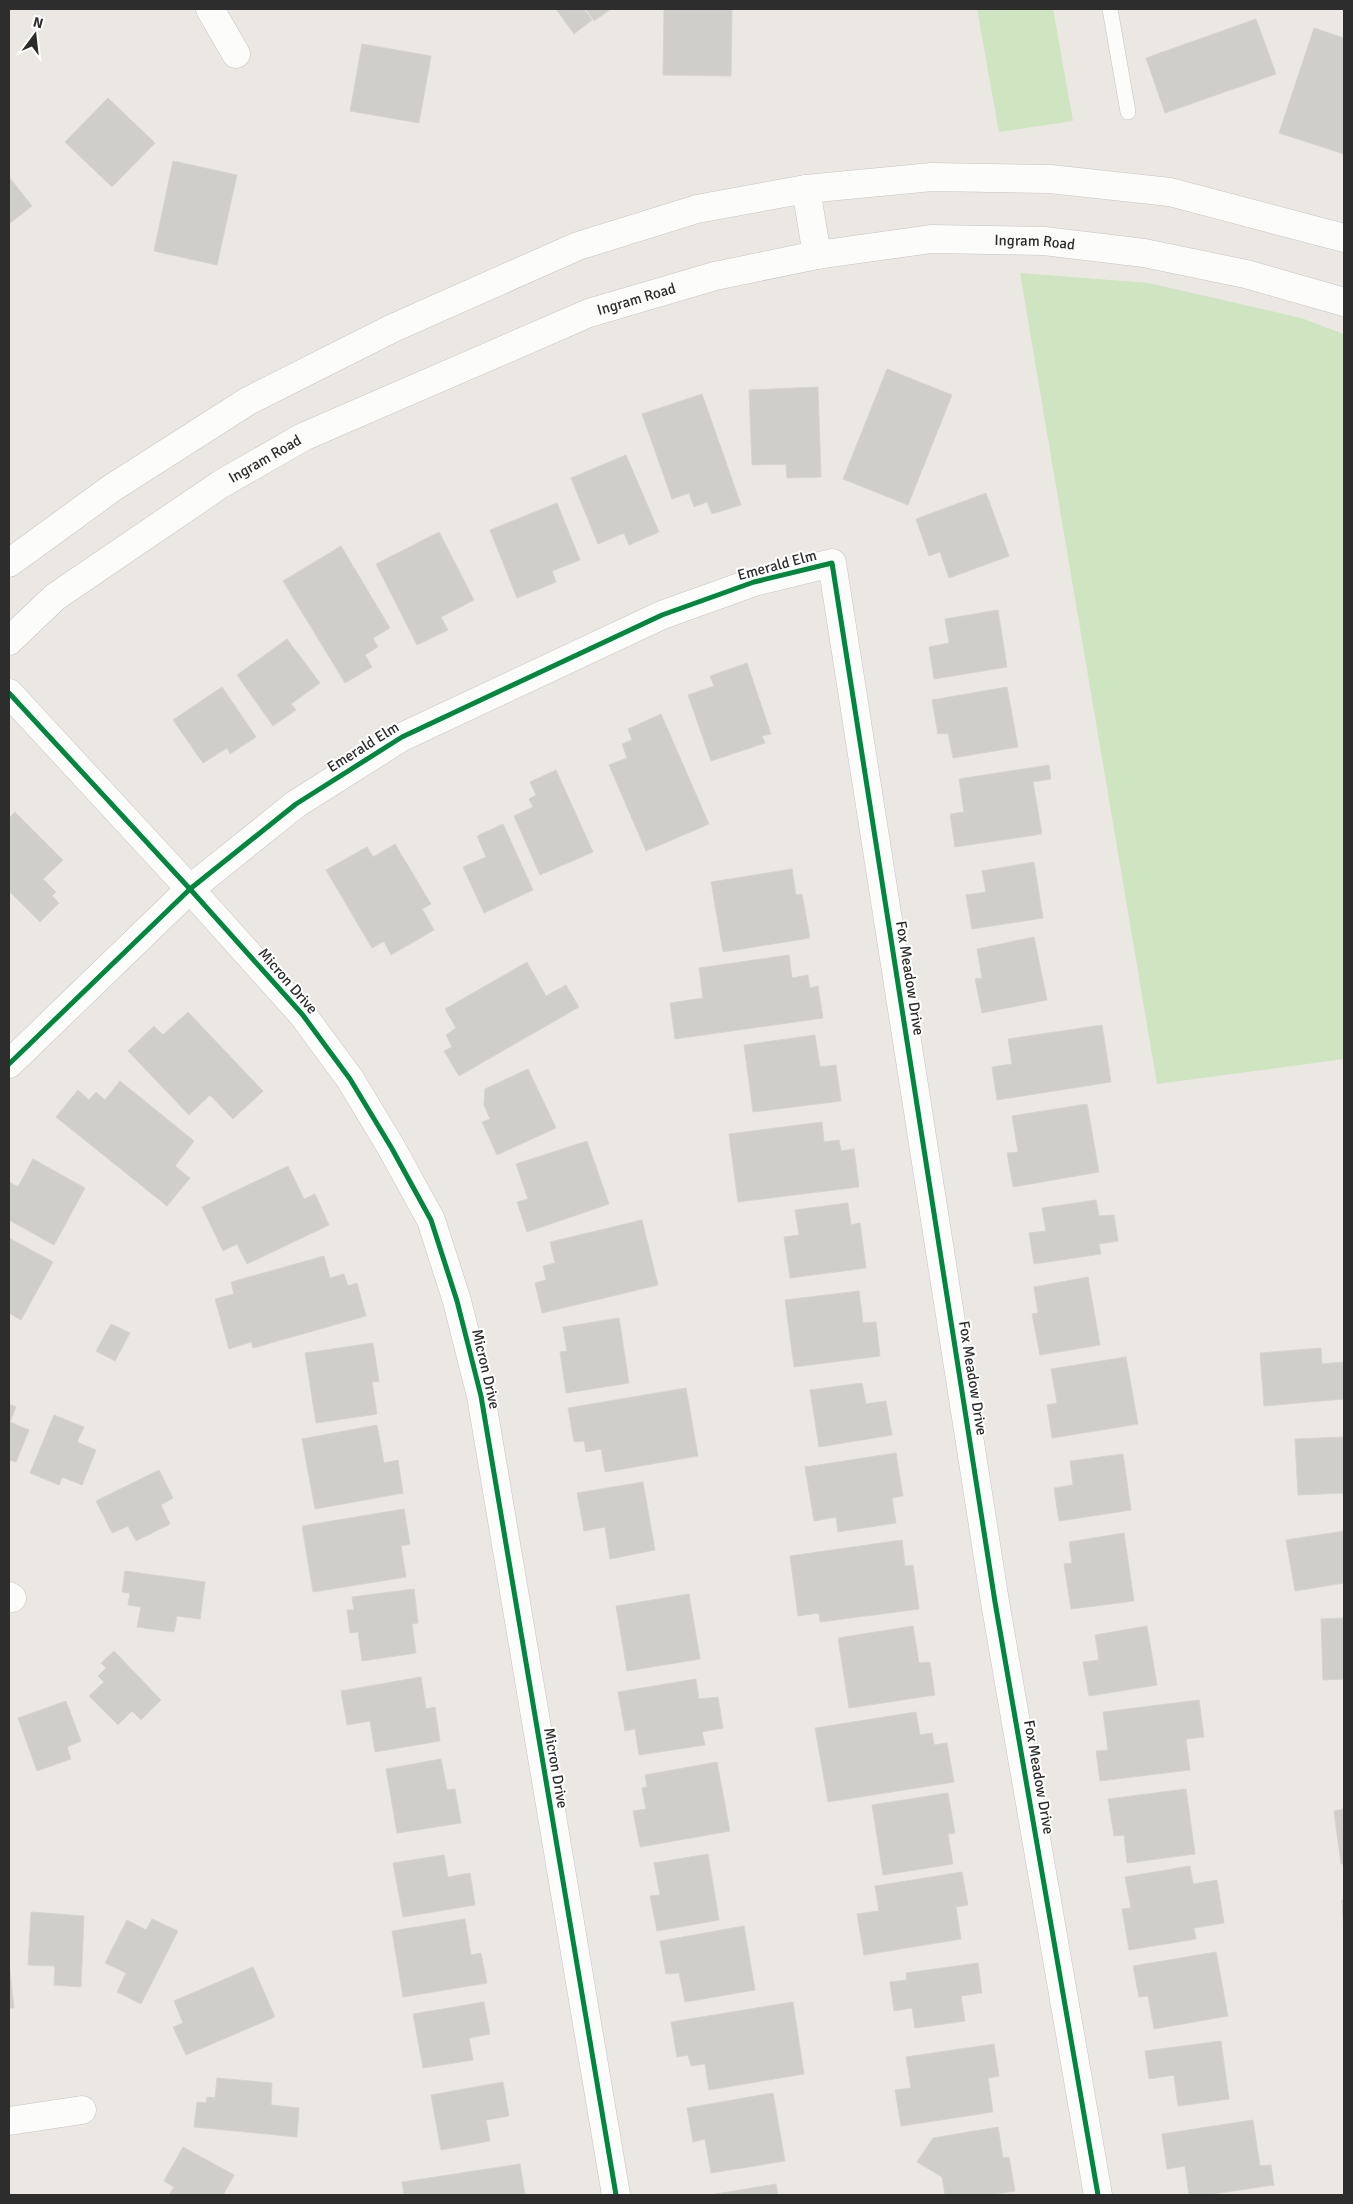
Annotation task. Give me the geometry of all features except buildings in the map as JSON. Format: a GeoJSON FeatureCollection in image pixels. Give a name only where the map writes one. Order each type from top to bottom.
{"type":"FeatureCollection","features":[{"type":"Feature","properties":{"kind":"street"},"geometry":{"type":"LineString","coordinates":[[210,9],[236,54]]}},
{"type":"Feature","properties":{"kind":"street"},"geometry":{"type":"LineString","coordinates":[[9,563],[112,488],[248,401],[393,328],[578,246],[697,209],[806,189],[932,177],[1050,179],[1170,192],[1344,238]]}},
{"type":"Feature","properties":{"kind":"street"},"geometry":{"type":"LineString","coordinates":[[806,189],[817,255]]}},
{"type":"Feature","properties":{"kind":"street","name":"Ingram Road"},"geometry":{"type":"LineString","coordinates":[[9,641],[55,597],[221,484],[303,437],[589,313],[715,276],[817,255],[931,240],[1044,241],[1144,253],[1246,274],[1344,302]]}},
{"type":"Feature","properties":{"kind":"street","name":"Emerald Elm"},"geometry":{"type":"LineString","coordinates":[[9,1064],[190,889],[296,804],[402,737],[662,616],[754,582],[832,563]]}},
{"type":"Feature","properties":{"kind":"street","name":"Fox Meadow Drive"},"geometry":{"type":"LineString","coordinates":[[832,563],[995,1602],[1098,2195]]}},
{"type":"Feature","properties":{"kind":"street","name":"Micron Drive"},"geometry":{"type":"LineString","coordinates":[[9,693],[190,889],[302,1014],[350,1079],[391,1147],[431,1220],[457,1301],[481,1396],[616,2195]]}},
{"type":"Feature","properties":{"kind":"street"},"geometry":{"type":"LineString","coordinates":[[9,2121],[82,2110]]}},
{"type":"Feature","properties":{"kind":"lane"},"geometry":{"type":"LineString","coordinates":[[1110,9],[1128,112]]}},
{"type":"Feature","properties":{"kind":"green space"},"geometry":{"type":"Polygon","coordinates":[[[977,9],[1053,9],[1073,121],[999,132],[977,9]]]}},
{"type":"Feature","properties":{"kind":"green space"},"geometry":{"type":"Polygon","coordinates":[[[1020,273],[1149,283],[1301,318],[1344,334],[1344,1059],[1157,1084],[1020,273]]]}},
{"type":"Feature","properties":{"kind":"cycle path"},"geometry":{"type":"LineString","coordinates":[[9,1064],[190,889],[296,804],[402,737],[662,615],[754,582],[832,563],[995,1602],[1098,2195]]}},
{"type":"Feature","properties":{"kind":"cycle path"},"geometry":{"type":"LineString","coordinates":[[9,693],[190,889],[302,1014],[350,1079],[391,1147],[431,1220],[457,1301],[481,1396],[616,2195]]}}]}
